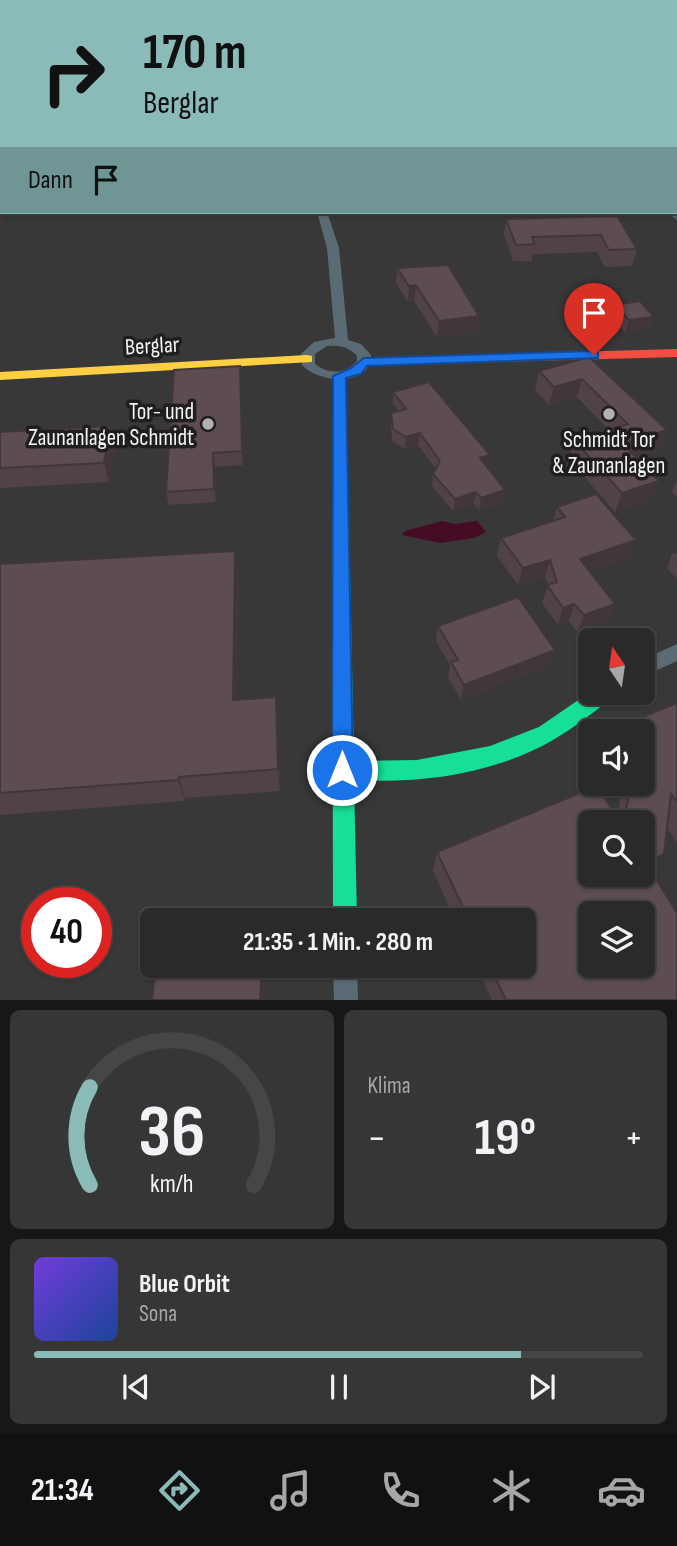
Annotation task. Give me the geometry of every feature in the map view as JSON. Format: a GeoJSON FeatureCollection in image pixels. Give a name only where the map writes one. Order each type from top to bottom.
{"type":"FeatureCollection","features":[{"type":"Feature","properties":{"kind":"street"},"geometry":{"type":"LineString","coordinates":[[323,214],[333,248],[342,342]]}},
{"type":"Feature","properties":{"kind":"street"},"geometry":{"type":"LineString","coordinates":[[364,362],[361,351],[342,342],[317,345],[307,354],[313,370],[339,376],[356,371],[364,362],[677,352]]}},
{"type":"Feature","properties":{"kind":"street","name":"Berglar"},"geometry":{"type":"LineString","coordinates":[[0,376],[307,359]]}},
{"type":"Feature","properties":{"kind":"street"},"geometry":{"type":"LineString","coordinates":[[339,376],[345,908]]}},
{"type":"Feature","properties":{"kind":"street"},"geometry":{"type":"LineString","coordinates":[[655,663],[677,652]]}},
{"type":"Feature","properties":{"kind":"street"},"geometry":{"type":"LineString","coordinates":[[342,770],[376,774],[429,771],[537,737],[586,705]]}},
{"type":"Feature","properties":{"kind":"street"},"geometry":{"type":"LineString","coordinates":[[345,978],[346,1000]]}},
{"type":"Feature","properties":{"kind":"shaded area"},"geometry":{"type":"Polygon","coordinates":[[[442,521],[455,524],[477,521],[486,532],[474,538],[440,543],[402,535],[405,531],[442,521]]]}},
{"type":"Feature","properties":{"kind":"building"},"geometry":{"type":"Polygon","coordinates":[[[617,216],[637,249],[609,250],[601,235],[532,237],[535,244],[516,245],[506,219],[617,216]]]}},
{"type":"Feature","properties":{"kind":"building"},"geometry":{"type":"Polygon","coordinates":[[[448,265],[479,316],[439,321],[416,285],[409,286],[397,268],[448,265]]]}},
{"type":"Feature","properties":{"kind":"building"},"geometry":{"type":"Polygon","coordinates":[[[640,301],[654,317],[629,320],[615,305],[640,301]]]}},
{"type":"Feature","properties":{"kind":"building"},"geometry":{"type":"Polygon","coordinates":[[[589,357],[667,430],[623,444],[659,481],[622,493],[574,440],[628,424],[582,379],[554,387],[539,371],[589,357]]]}},
{"type":"Feature","properties":{"kind":"building","name":"Tor- und Zaunanlagen Schmidt"},"geometry":{"type":"Polygon","coordinates":[[[240,366],[242,451],[213,453],[214,489],[166,492],[174,370],[240,366]]]}},
{"type":"Feature","properties":{"kind":"building"},"geometry":{"type":"Polygon","coordinates":[[[429,382],[490,455],[480,458],[505,490],[481,498],[476,492],[455,499],[433,474],[440,461],[420,433],[406,437],[393,429],[391,413],[406,409],[393,392],[429,382]]]}},
{"type":"Feature","properties":{"kind":"building"},"geometry":{"type":"Polygon","coordinates":[[[110,426],[104,463],[0,468],[0,432],[110,426]]]}},
{"type":"Feature","properties":{"kind":"building"},"geometry":{"type":"Polygon","coordinates":[[[596,494],[636,540],[580,559],[615,604],[584,615],[574,604],[563,608],[547,585],[557,582],[550,560],[523,568],[501,538],[565,517],[557,507],[596,494]]]}},
{"type":"Feature","properties":{"kind":"building"},"geometry":{"type":"Polygon","coordinates":[[[235,551],[233,700],[276,697],[278,769],[179,777],[178,780],[0,793],[0,564],[235,551]]]}},
{"type":"Feature","properties":{"kind":"building"},"geometry":{"type":"Polygon","coordinates":[[[518,597],[555,650],[464,685],[451,662],[458,660],[438,626],[518,597]]]}},
{"type":"Feature","properties":{"kind":"building"},"geometry":{"type":"Polygon","coordinates":[[[677,703],[677,802],[671,794],[664,854],[655,858],[655,810],[626,810],[629,796],[655,796],[655,719],[638,719],[677,703]]]}},
{"type":"Feature","properties":{"kind":"building"},"geometry":{"type":"Polygon","coordinates":[[[578,794],[578,796],[603,796],[612,810],[578,810],[578,887],[655,887],[655,878],[677,913],[677,1000],[506,1000],[496,978],[536,978],[536,908],[463,908],[437,852],[578,794]]]}},
{"type":"Feature","properties":{"kind":"building"},"geometry":{"type":"Polygon","coordinates":[[[155,978],[261,978],[260,1000],[152,1000],[155,978]]]}},
{"type":"Feature","properties":{"kind":"traffic: fast"},"geometry":{"type":"LineString","coordinates":[[339,376],[345,908]]}},
{"type":"Feature","properties":{"kind":"traffic: fast"},"geometry":{"type":"LineString","coordinates":[[342,770],[417,770],[490,756],[537,738],[587,705]]}},
{"type":"Feature","properties":{"kind":"traffic: slow"},"geometry":{"type":"LineString","coordinates":[[0,376],[307,359]]}},
{"type":"Feature","properties":{"kind":"traffic: jam"},"geometry":{"type":"LineString","coordinates":[[364,362],[677,353]]}},
{"type":"Feature","properties":{"kind":"place","name":"Schmidt Tor & Zaunanlagen"},"geometry":{"type":"Point","coordinates":[609,414]}},
{"type":"Feature","properties":{"kind":"place","name":"Tor- und Zaunanlagen Schmidt"},"geometry":{"type":"Point","coordinates":[208,424]}},
{"type":"Feature","properties":{"kind":"route"},"geometry":{"type":"LineString","coordinates":[[342,770],[339,376],[356,371],[364,362],[594,355]]}}]}
